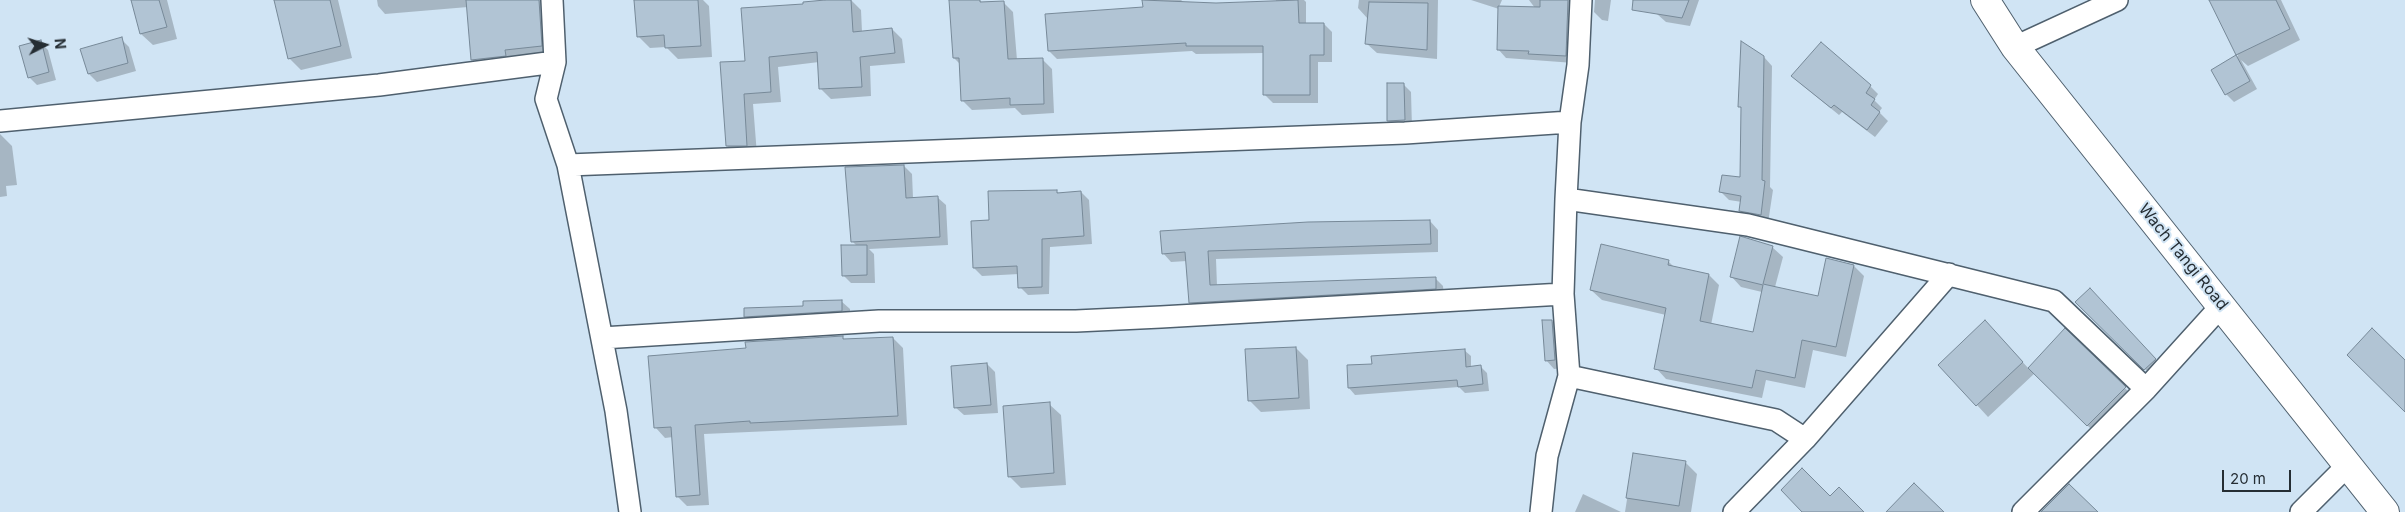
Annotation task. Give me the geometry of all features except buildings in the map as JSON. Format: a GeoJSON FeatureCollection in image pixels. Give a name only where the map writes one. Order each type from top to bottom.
{"type":"FeatureCollection","features":[{"type":"Feature","properties":{"kind":"main road","name":"Wach Tangi Road"},"geometry":{"type":"LineString","coordinates":[[1985,0],[2015,47],[2385,512]]}},
{"type":"Feature","properties":{"kind":"street"},"geometry":{"type":"LineString","coordinates":[[552,0],[555,62],[546,99],[568,165],[616,411],[630,512]]}},
{"type":"Feature","properties":{"kind":"street"},"geometry":{"type":"LineString","coordinates":[[1541,512],[1546,456],[1569,376],[1564,294],[1566,200],[1570,122],[1578,66],[1581,0]]}},
{"type":"Feature","properties":{"kind":"street"},"geometry":{"type":"LineString","coordinates":[[2015,47],[2117,0]]}},
{"type":"Feature","properties":{"kind":"street"},"geometry":{"type":"LineString","coordinates":[[0,121],[379,85],[555,62]]}},
{"type":"Feature","properties":{"kind":"street"},"geometry":{"type":"LineString","coordinates":[[568,165],[1395,133],[1570,122]]}},
{"type":"Feature","properties":{"kind":"street"},"geometry":{"type":"LineString","coordinates":[[1566,200],[1748,225],[2054,301],[2146,390]]}},
{"type":"Feature","properties":{"kind":"street"},"geometry":{"type":"LineString","coordinates":[[1734,512],[1805,438],[1949,274]]}},
{"type":"Feature","properties":{"kind":"street"},"geometry":{"type":"LineString","coordinates":[[602,338],[879,321],[1076,321],[1564,294]]}},
{"type":"Feature","properties":{"kind":"street"},"geometry":{"type":"LineString","coordinates":[[2023,512],[2146,390],[2222,305]]}},
{"type":"Feature","properties":{"kind":"street"},"geometry":{"type":"LineString","coordinates":[[1569,376],[1776,420],[1805,438]]}},
{"type":"Feature","properties":{"kind":"street"},"geometry":{"type":"LineString","coordinates":[[2301,512],[2347,466]]}}]}
